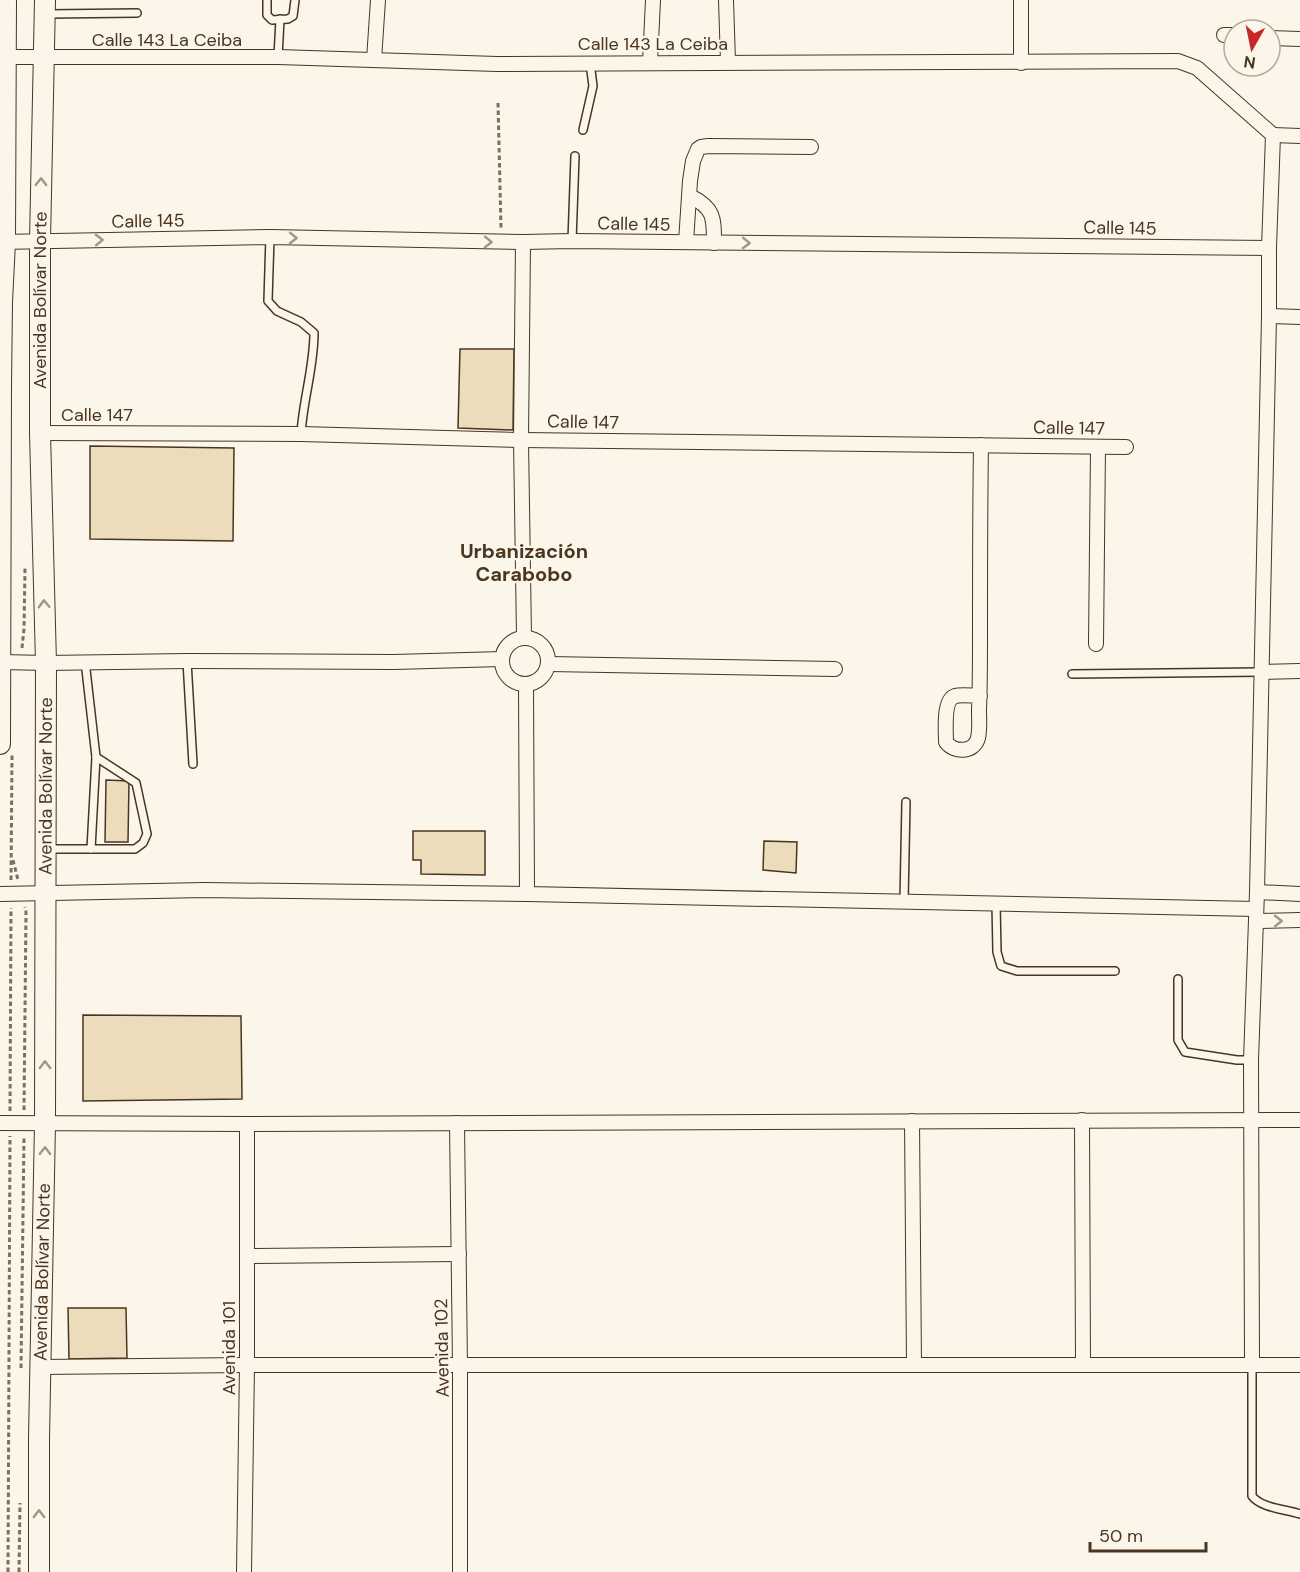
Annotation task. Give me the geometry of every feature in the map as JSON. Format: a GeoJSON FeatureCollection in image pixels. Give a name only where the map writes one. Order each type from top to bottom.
{"type":"FeatureCollection","features":[{"type":"Feature","properties":{"kind":"main road","name":"Avenida Bolívar Norte"},"geometry":{"type":"LineString","coordinates":[[6,0],[0,567],[0,725],[6,749]]}},
{"type":"Feature","properties":{"kind":"main road","name":"Avenida Bolívar Norte"},"geometry":{"type":"LineString","coordinates":[[39,1572],[31,1369],[45,1124],[46,663],[40,433],[40,241],[45,7]]}},
{"type":"Feature","properties":{"kind":"street"},"geometry":{"type":"LineString","coordinates":[[374,60],[378,0]]}},
{"type":"Feature","properties":{"kind":"street"},"geometry":{"type":"LineString","coordinates":[[650,63],[653,0]]}},
{"type":"Feature","properties":{"kind":"street"},"geometry":{"type":"LineString","coordinates":[[726,0],[728,62]]}},
{"type":"Feature","properties":{"kind":"street"},"geometry":{"type":"LineString","coordinates":[[1021,0],[1021,63]]}},
{"type":"Feature","properties":{"kind":"street"},"geometry":{"type":"LineString","coordinates":[[1282,38],[1300,39]]}},
{"type":"Feature","properties":{"kind":"street","name":"Calle 143 La Ceiba"},"geometry":{"type":"LineString","coordinates":[[6,57],[278,57],[497,64],[1178,61],[1197,68],[1273,135]]}},
{"type":"Feature","properties":{"kind":"street"},"geometry":{"type":"LineString","coordinates":[[1252,1365],[1251,1060],[1257,892],[1273,135],[1300,136]]}},
{"type":"Feature","properties":{"kind":"street"},"geometry":{"type":"LineString","coordinates":[[686,242],[693,161],[701,147],[811,147]]}},
{"type":"Feature","properties":{"kind":"street"},"geometry":{"type":"LineString","coordinates":[[690,196],[700,201],[712,213],[714,243]]}},
{"type":"Feature","properties":{"kind":"street","name":"Calle 145"},"geometry":{"type":"LineString","coordinates":[[3,242],[270,237],[501,242],[1269,248]]}},
{"type":"Feature","properties":{"kind":"street"},"geometry":{"type":"LineString","coordinates":[[523,242],[521,440],[524,637]]}},
{"type":"Feature","properties":{"kind":"street"},"geometry":{"type":"LineString","coordinates":[[1269,316],[1300,317]]}},
{"type":"Feature","properties":{"kind":"street","name":"Calle 147"},"geometry":{"type":"LineString","coordinates":[[40,433],[301,434],[521,440],[1126,447]]}},
{"type":"Feature","properties":{"kind":"street"},"geometry":{"type":"LineString","coordinates":[[980,696],[981,445]]}},
{"type":"Feature","properties":{"kind":"street"},"geometry":{"type":"LineString","coordinates":[[1096,644],[1098,447]]}},
{"type":"Feature","properties":{"kind":"street"},"geometry":{"type":"LineString","coordinates":[[524,637],[543,645],[547,651],[548,664],[543,676],[526,684],[509,677],[502,666],[506,646],[517,638],[524,637]]}},
{"type":"Feature","properties":{"kind":"street"},"geometry":{"type":"LineString","coordinates":[[1,662],[394,662],[502,659]]}},
{"type":"Feature","properties":{"kind":"street"},"geometry":{"type":"LineString","coordinates":[[548,664],[835,669]]}},
{"type":"Feature","properties":{"kind":"street"},"geometry":{"type":"LineString","coordinates":[[1261,672],[1300,671]]}},
{"type":"Feature","properties":{"kind":"street"},"geometry":{"type":"LineString","coordinates":[[526,684],[527,894]]}},
{"type":"Feature","properties":{"kind":"street"},"geometry":{"type":"LineString","coordinates":[[6,899],[45,893],[205,890],[527,894],[996,903],[1256,915],[1300,921]]}},
{"type":"Feature","properties":{"kind":"street"},"geometry":{"type":"LineString","coordinates":[[1257,892],[1300,894]]}},
{"type":"Feature","properties":{"kind":"street"},"geometry":{"type":"LineString","coordinates":[[1082,1120],[1083,1365]]}},
{"type":"Feature","properties":{"kind":"street"},"geometry":{"type":"LineString","coordinates":[[7,1124],[1300,1120]]}},
{"type":"Feature","properties":{"kind":"street"},"geometry":{"type":"LineString","coordinates":[[912,1121],[914,1365]]}},
{"type":"Feature","properties":{"kind":"street","name":"Avenida 102"},"geometry":{"type":"LineString","coordinates":[[457,1123],[460,1572]]}},
{"type":"Feature","properties":{"kind":"street","name":"Avenida 101"},"geometry":{"type":"LineString","coordinates":[[244,1572],[248,1365],[247,1124]]}},
{"type":"Feature","properties":{"kind":"street"},"geometry":{"type":"LineString","coordinates":[[246,1256],[459,1254]]}},
{"type":"Feature","properties":{"kind":"street"},"geometry":{"type":"LineString","coordinates":[[31,1369],[248,1365],[1300,1365]]}},
{"type":"Feature","properties":{"kind":"lane"},"geometry":{"type":"LineString","coordinates":[[267,0],[267,15],[272,20],[288,19],[293,16],[295,0]]}},
{"type":"Feature","properties":{"kind":"lane"},"geometry":{"type":"LineString","coordinates":[[45,7],[137,13]]}},
{"type":"Feature","properties":{"kind":"lane"},"geometry":{"type":"LineString","coordinates":[[278,57],[280,19]]}},
{"type":"Feature","properties":{"kind":"lane"},"geometry":{"type":"LineString","coordinates":[[582,130],[592,86],[590,63]]}},
{"type":"Feature","properties":{"kind":"lane"},"geometry":{"type":"LineString","coordinates":[[572,241],[575,156]]}},
{"type":"Feature","properties":{"kind":"lane"},"geometry":{"type":"LineString","coordinates":[[270,237],[268,301],[277,311],[301,322],[314,333],[314,349],[301,434]]}},
{"type":"Feature","properties":{"kind":"lane"},"geometry":{"type":"LineString","coordinates":[[85,661],[96,756],[91,849]]}},
{"type":"Feature","properties":{"kind":"lane"},"geometry":{"type":"LineString","coordinates":[[187,661],[193,764]]}},
{"type":"Feature","properties":{"kind":"lane"},"geometry":{"type":"LineString","coordinates":[[1072,674],[1261,672]]}},
{"type":"Feature","properties":{"kind":"lane"},"geometry":{"type":"LineString","coordinates":[[45,849],[135,849],[143,843],[147,834],[136,783],[96,756]]}},
{"type":"Feature","properties":{"kind":"lane"},"geometry":{"type":"LineString","coordinates":[[904,901],[906,802]]}},
{"type":"Feature","properties":{"kind":"lane"},"geometry":{"type":"LineString","coordinates":[[996,903],[997,952],[1001,966],[1017,971],[1115,971]]}},
{"type":"Feature","properties":{"kind":"lane"},"geometry":{"type":"LineString","coordinates":[[1178,979],[1178,1040],[1185,1052],[1251,1060]]}},
{"type":"Feature","properties":{"kind":"lane"},"geometry":{"type":"LineString","coordinates":[[1252,1365],[1252,1496],[1265,1505],[1300,1514]]}},
{"type":"Feature","properties":{"kind":"path"},"geometry":{"type":"LineString","coordinates":[[498,104],[501,242]]}},
{"type":"Feature","properties":{"kind":"path"},"geometry":{"type":"LineString","coordinates":[[6,749],[11,879]]}},
{"type":"Feature","properties":{"kind":"path"},"geometry":{"type":"LineString","coordinates":[[11,856],[20,889]]}},
{"type":"Feature","properties":{"kind":"path"},"geometry":{"type":"LineString","coordinates":[[6,899],[8,1572]]}},
{"type":"Feature","properties":{"kind":"path"},"geometry":{"type":"LineString","coordinates":[[23,900],[26,912],[24,1112]]}},
{"type":"Feature","properties":{"kind":"path"},"geometry":{"type":"LineString","coordinates":[[24,1136],[31,1369]]}},
{"type":"Feature","properties":{"kind":"path"},"geometry":{"type":"LineString","coordinates":[[19,1572],[20,1501]]}},
{"type":"Feature","properties":{"kind":"building"},"geometry":{"type":"Polygon","coordinates":[[[460,349],[514,349],[513,430],[458,428],[460,349]]]}},
{"type":"Feature","properties":{"kind":"building"},"geometry":{"type":"Polygon","coordinates":[[[90,446],[234,448],[233,541],[90,539],[90,446]]]}},
{"type":"Feature","properties":{"kind":"building"},"geometry":{"type":"Polygon","coordinates":[[[106,780],[129,781],[128,842],[105,842],[106,780]]]}},
{"type":"Feature","properties":{"kind":"building"},"geometry":{"type":"Polygon","coordinates":[[[413,831],[485,831],[485,875],[421,874],[421,860],[413,860],[413,831]]]}},
{"type":"Feature","properties":{"kind":"building"},"geometry":{"type":"Polygon","coordinates":[[[764,841],[797,842],[796,873],[763,870],[764,841]]]}},
{"type":"Feature","properties":{"kind":"building"},"geometry":{"type":"Polygon","coordinates":[[[83,1015],[241,1016],[242,1099],[83,1101],[83,1015]]]}},
{"type":"Feature","properties":{"kind":"building"},"geometry":{"type":"Polygon","coordinates":[[[68,1308],[126,1308],[127,1358],[69,1359],[68,1308]]]}},
{"type":"Feature","properties":{"kind":"district","name":"Urbanización Carabobo"},"geometry":{"type":"Point","coordinates":[524,562]}}]}
